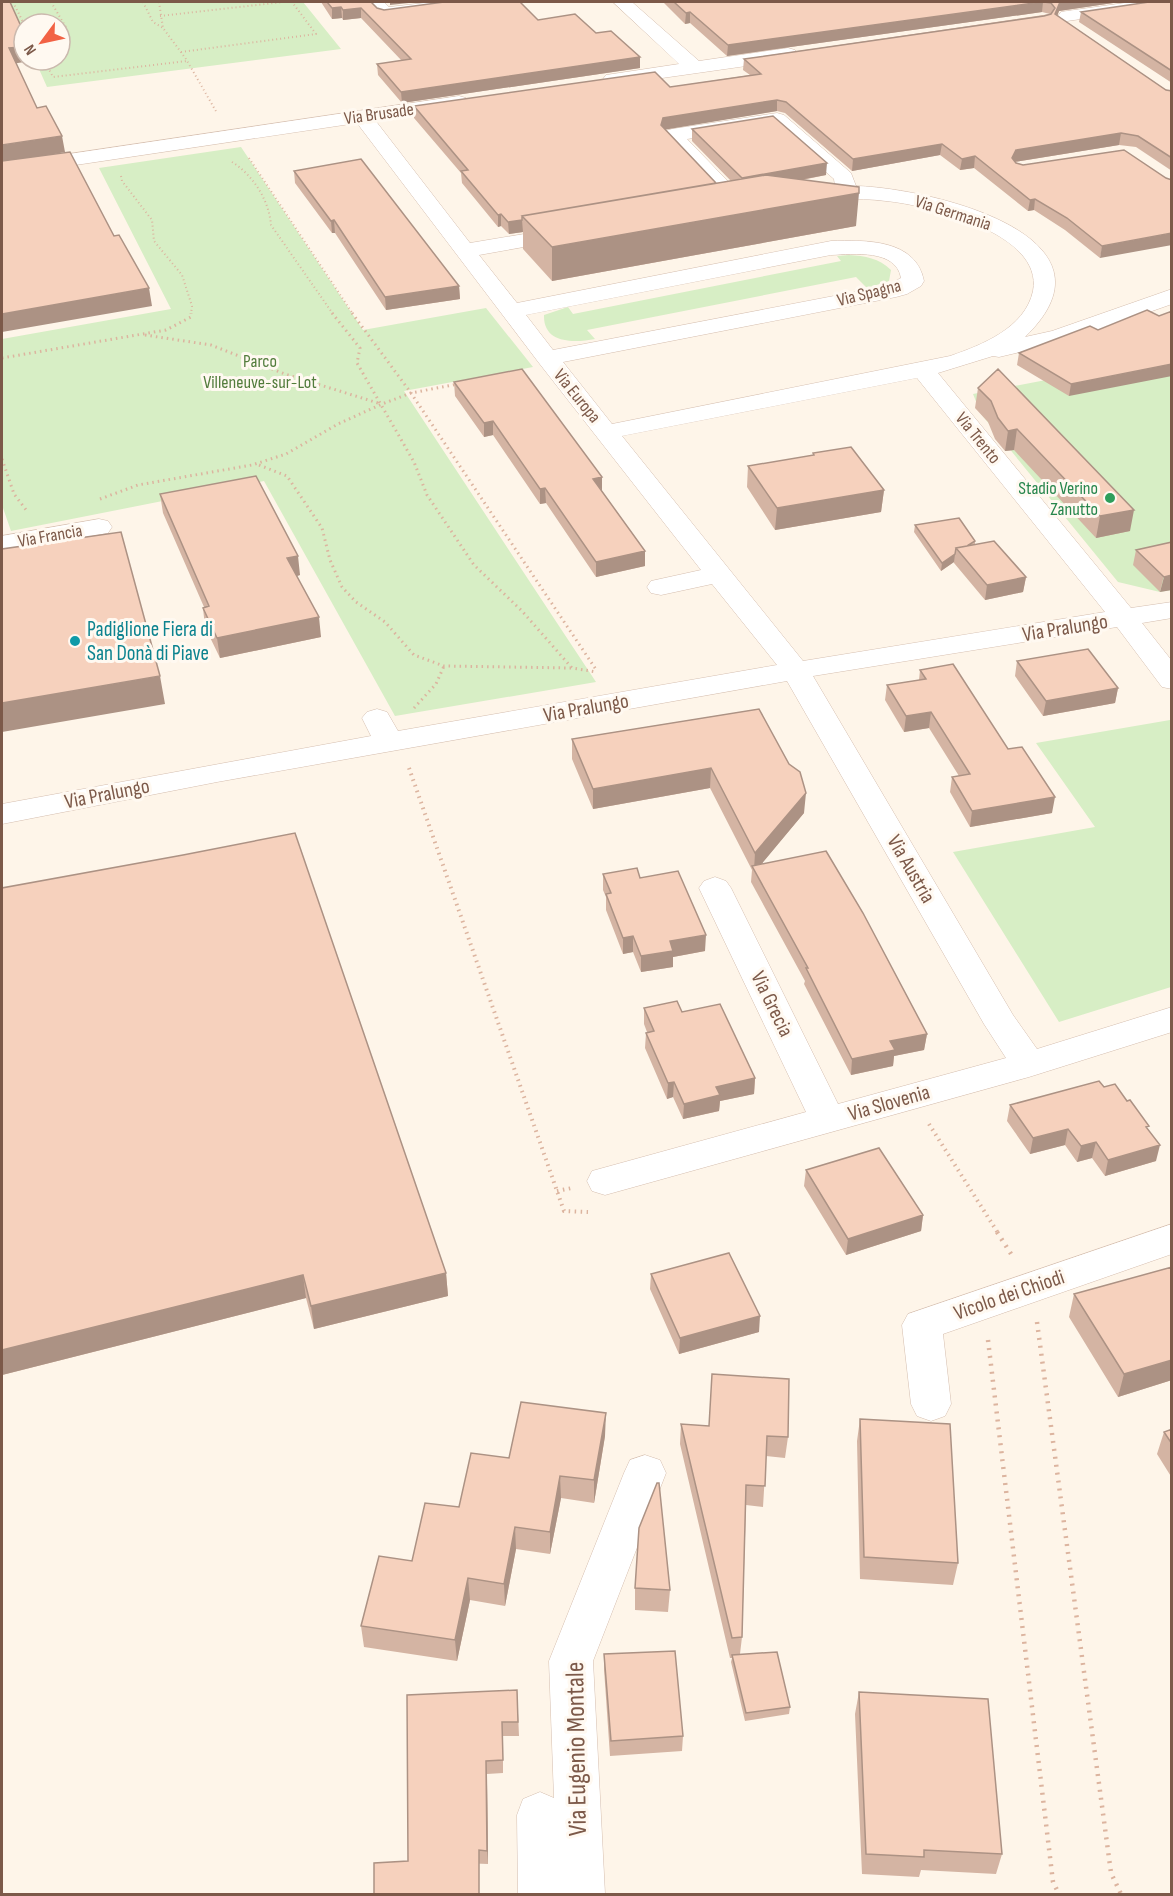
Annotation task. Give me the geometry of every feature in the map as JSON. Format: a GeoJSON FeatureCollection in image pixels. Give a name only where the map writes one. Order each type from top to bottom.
{"type":"FeatureCollection","features":[{"type":"Feature","properties":{"kind":"street"},"geometry":{"type":"LineString","coordinates":[[375,2],[385,13],[471,2]]}},
{"type":"Feature","properties":{"kind":"street"},"geometry":{"type":"LineString","coordinates":[[622,2],[694,67]]}},
{"type":"Feature","properties":{"kind":"street"},"geometry":{"type":"LineString","coordinates":[[1080,34],[1058,19],[1166,2]]}},
{"type":"Feature","properties":{"kind":"street"},"geometry":{"type":"LineString","coordinates":[[598,82],[807,51]]}},
{"type":"Feature","properties":{"kind":"street","name":"Via Brusade"},"geometry":{"type":"LineString","coordinates":[[2,170],[480,99]]}},
{"type":"Feature","properties":{"kind":"street","name":"Via Europa"},"geometry":{"type":"LineString","coordinates":[[362,117],[547,358],[796,671]]}},
{"type":"Feature","properties":{"kind":"street"},"geometry":{"type":"LineString","coordinates":[[738,203],[672,135],[777,119],[843,177],[848,193]]}},
{"type":"Feature","properties":{"kind":"street"},"geometry":{"type":"LineString","coordinates":[[370,160],[394,157]]}},
{"type":"Feature","properties":{"kind":"street","name":"Via Germania"},"geometry":{"type":"LineString","coordinates":[[799,194],[848,193],[915,199],[982,219],[1013,235],[1029,251],[1045,273],[1046,289],[1057,307]]}},
{"type":"Feature","properties":{"kind":"street"},"geometry":{"type":"LineString","coordinates":[[715,207],[761,199]]}},
{"type":"Feature","properties":{"kind":"street"},"geometry":{"type":"LineString","coordinates":[[464,251],[590,229]]}},
{"type":"Feature","properties":{"kind":"street","name":"Via Spagna"},"geometry":{"type":"LineString","coordinates":[[511,311],[831,248],[866,247],[889,253],[908,262],[913,273],[913,281],[888,292],[547,358]]}},
{"type":"Feature","properties":{"kind":"street"},"geometry":{"type":"LineString","coordinates":[[607,432],[922,369],[1027,345],[1172,296]]}},
{"type":"Feature","properties":{"kind":"street"},"geometry":{"type":"LineString","coordinates":[[976,355],[1020,330],[1036,314],[1057,307],[1092,312],[1141,306]]}},
{"type":"Feature","properties":{"kind":"street","name":"Via Trento"},"geometry":{"type":"LineString","coordinates":[[922,369],[1125,619],[1172,681]]}},
{"type":"Feature","properties":{"kind":"street","name":"Via Francia"},"geometry":{"type":"LineString","coordinates":[[2,544],[99,527]]}},
{"type":"Feature","properties":{"kind":"street"},"geometry":{"type":"LineString","coordinates":[[661,587],[718,574]]}},
{"type":"Feature","properties":{"kind":"street","name":"Via Pralungo"},"geometry":{"type":"LineString","coordinates":[[2,814],[213,759],[796,671],[1172,610]]}},
{"type":"Feature","properties":{"kind":"street","name":"Via Austria"},"geometry":{"type":"LineString","coordinates":[[796,671],[1001,1024],[1029,1064]]}},
{"type":"Feature","properties":{"kind":"street","name":"Via Grecia"},"geometry":{"type":"LineString","coordinates":[[716,888],[828,1120]]}},
{"type":"Feature","properties":{"kind":"street","name":"Via Slovenia"},"geometry":{"type":"LineString","coordinates":[[600,1197],[828,1120],[1029,1064],[1172,1019]]}},
{"type":"Feature","properties":{"kind":"street","name":"Vicolo dei Chiodi"},"geometry":{"type":"LineString","coordinates":[[931,1404],[922,1325],[1172,1239]]}},
{"type":"Feature","properties":{"kind":"street","name":"Via Eugenio Montale"},"geometry":{"type":"LineString","coordinates":[[581,1894],[571,1661],[645,1473]]}},
{"type":"Feature","properties":{"kind":"street"},"geometry":{"type":"LineString","coordinates":[[540,1815],[542,1894]]}},
{"type":"Feature","properties":{"kind":"path"},"geometry":{"type":"LineString","coordinates":[[143,2],[153,22],[163,28],[181,52],[231,137],[246,154],[365,332],[411,393],[597,672],[572,668],[444,666],[414,655],[385,622],[356,602],[336,576],[322,528],[287,476],[261,465],[252,465]]}},
{"type":"Feature","properties":{"kind":"path"},"geometry":{"type":"LineString","coordinates":[[159,2],[163,28]]}},
{"type":"Feature","properties":{"kind":"path"},"geometry":{"type":"LineString","coordinates":[[160,16],[283,2]]}},
{"type":"Feature","properties":{"kind":"path"},"geometry":{"type":"LineString","coordinates":[[181,52],[316,34],[292,2]]}},
{"type":"Feature","properties":{"kind":"path"},"geometry":{"type":"LineString","coordinates":[[50,72],[53,77],[187,61]]}},
{"type":"Feature","properties":{"kind":"path"},"geometry":{"type":"LineString","coordinates":[[226,159],[240,166],[260,193],[272,214],[271,225],[318,295],[360,348],[357,363],[414,462],[427,495],[474,565],[522,611],[572,668]]}},
{"type":"Feature","properties":{"kind":"path"},"geometry":{"type":"LineString","coordinates":[[2,358],[166,330],[185,322],[190,317],[192,306],[182,275],[154,241],[152,220],[122,182],[120,174]]}},
{"type":"Feature","properties":{"kind":"path"},"geometry":{"type":"LineString","coordinates":[[141,334],[211,345],[285,374],[382,404]]}},
{"type":"Feature","properties":{"kind":"path"},"geometry":{"type":"LineString","coordinates":[[96,501],[138,485],[252,465],[286,454],[338,424],[382,404],[411,393],[466,382]]}},
{"type":"Feature","properties":{"kind":"path"},"geometry":{"type":"LineString","coordinates":[[2,459],[23,508],[32,514]]}},
{"type":"Feature","properties":{"kind":"path"},"geometry":{"type":"LineString","coordinates":[[444,666],[443,675],[433,690],[388,734],[564,1211],[600,1197]]}},
{"type":"Feature","properties":{"kind":"path"},"geometry":{"type":"LineString","coordinates":[[925,1117],[1032,1286],[1111,1873],[1121,1894]]}},
{"type":"Feature","properties":{"kind":"path"},"geometry":{"type":"LineString","coordinates":[[984,1303],[1053,1882],[1059,1894]]}},
{"type":"Feature","properties":{"kind":"green space"},"geometry":{"type":"Polygon","coordinates":[[[7,2],[303,2],[341,49],[47,87],[40,72],[72,72],[72,12],[12,13],[7,2]]]}},
{"type":"Feature","properties":{"kind":"green space","name":"Parco Villeneuve-sur-Lot"},"geometry":{"type":"Polygon","coordinates":[[[241,147],[363,330],[486,308],[533,367],[404,391],[596,682],[395,716],[264,481],[11,531],[2,505],[2,339],[171,309],[99,168],[241,147]]]}},
{"type":"Feature","properties":{"kind":"green space"},"geometry":{"type":"Polygon","coordinates":[[[837,256],[866,257],[882,263],[891,270],[889,281],[867,288],[856,277],[587,330],[595,339],[569,341],[561,339],[549,332],[545,325],[544,315],[568,307],[573,314],[841,261],[837,256]]]}},
{"type":"Feature","properties":{"kind":"green space","name":"Stadio Verino Zanutto"},"geometry":{"type":"Polygon","coordinates":[[[1171,356],[1171,590],[1160,592],[1118,582],[981,414],[973,394],[1171,356]]]}},
{"type":"Feature","properties":{"kind":"green space"},"geometry":{"type":"Polygon","coordinates":[[[1170,720],[1171,987],[1059,1022],[953,852],[1095,827],[1036,743],[1170,720]]]}},
{"type":"Feature","properties":{"kind":"building"},"geometry":{"type":"Polygon","coordinates":[[[2,2],[10,2],[15,12],[12,12],[12,48],[9,48],[12,54],[12,72],[20,72],[37,108],[46,106],[62,136],[2,145],[2,2]]]}},
{"type":"Feature","properties":{"kind":"building"},"geometry":{"type":"Polygon","coordinates":[[[327,2],[371,2],[377,8],[384,10],[444,2],[520,2],[538,20],[575,14],[596,33],[611,31],[640,57],[401,92],[377,64],[411,59],[361,8],[343,10],[341,7],[332,8],[327,2]]]}},
{"type":"Feature","properties":{"kind":"building"},"geometry":{"type":"Polygon","coordinates":[[[674,2],[1041,2],[728,45],[690,12],[686,13],[674,2]]]}},
{"type":"Feature","properties":{"kind":"building"},"geometry":{"type":"Polygon","coordinates":[[[1044,2],[1060,2],[1055,14],[1166,90],[1172,91],[1172,158],[1138,136],[1121,133],[1016,150],[1012,158],[1016,163],[1023,165],[1124,150],[1172,180],[1172,233],[1102,246],[1067,218],[1035,199],[1030,200],[975,156],[962,159],[942,144],[853,159],[786,102],[777,100],[663,118],[661,125],[716,183],[522,216],[522,220],[508,222],[501,214],[498,215],[461,171],[468,170],[414,106],[655,72],[670,87],[761,74],[744,59],[1051,14],[1055,8],[1051,3],[1044,2]]]}},
{"type":"Feature","properties":{"kind":"building"},"geometry":{"type":"Polygon","coordinates":[[[1149,2],[1172,2],[1172,71],[1081,12],[1149,2]]]}},
{"type":"Feature","properties":{"kind":"building"},"geometry":{"type":"Polygon","coordinates":[[[773,116],[827,163],[742,178],[692,129],[773,116]]]}},
{"type":"Feature","properties":{"kind":"building"},"geometry":{"type":"Polygon","coordinates":[[[70,152],[114,236],[119,235],[149,288],[2,314],[2,161],[70,152]]]}},
{"type":"Feature","properties":{"kind":"building"},"geometry":{"type":"Polygon","coordinates":[[[361,159],[459,286],[385,297],[334,220],[331,221],[294,171],[361,159]]]}},
{"type":"Feature","properties":{"kind":"building"},"geometry":{"type":"Polygon","coordinates":[[[766,175],[859,187],[859,193],[552,247],[522,216],[766,175]]]}},
{"type":"Feature","properties":{"kind":"building"},"geometry":{"type":"Polygon","coordinates":[[[1147,310],[1159,316],[1172,311],[1172,364],[1071,384],[1019,353],[1090,326],[1098,330],[1147,310]]]}},
{"type":"Feature","properties":{"kind":"building"},"geometry":{"type":"Polygon","coordinates":[[[522,369],[602,477],[593,479],[645,551],[596,562],[545,488],[540,489],[493,421],[484,423],[454,382],[522,369]]]}},
{"type":"Feature","properties":{"kind":"building"},"geometry":{"type":"Polygon","coordinates":[[[998,369],[1134,510],[1100,516],[1017,429],[1008,431],[998,418],[991,401],[978,388],[998,369]]]}},
{"type":"Feature","properties":{"kind":"building"},"geometry":{"type":"Polygon","coordinates":[[[851,447],[884,490],[777,508],[748,466],[814,455],[813,453],[851,447]]]}},
{"type":"Feature","properties":{"kind":"building"},"geometry":{"type":"Polygon","coordinates":[[[256,476],[298,556],[287,558],[319,617],[217,638],[203,608],[209,606],[160,494],[256,476]]]}},
{"type":"Feature","properties":{"kind":"building"},"geometry":{"type":"Polygon","coordinates":[[[959,518],[975,541],[967,546],[956,548],[955,554],[942,563],[915,525],[959,518]]]}},
{"type":"Feature","properties":{"kind":"building","name":"Padiglione Fiera di San Donà di Piave"},"geometry":{"type":"Polygon","coordinates":[[[121,532],[160,676],[2,703],[2,549],[121,532]]]}},
{"type":"Feature","properties":{"kind":"building"},"geometry":{"type":"Polygon","coordinates":[[[994,541],[1026,577],[987,585],[956,548],[994,541]]]}},
{"type":"Feature","properties":{"kind":"building"},"geometry":{"type":"Polygon","coordinates":[[[1172,542],[1172,575],[1164,577],[1136,550],[1172,542]]]}},
{"type":"Feature","properties":{"kind":"building"},"geometry":{"type":"Polygon","coordinates":[[[1088,649],[1118,688],[1046,701],[1017,661],[1088,649]]]}},
{"type":"Feature","properties":{"kind":"building"},"geometry":{"type":"Polygon","coordinates":[[[953,664],[1008,749],[1022,747],[1055,797],[972,811],[952,777],[970,774],[931,712],[906,716],[887,685],[926,679],[920,670],[953,664]]]}},
{"type":"Feature","properties":{"kind":"building"},"geometry":{"type":"Polygon","coordinates":[[[759,709],[789,764],[800,772],[806,793],[755,853],[711,768],[593,789],[572,739],[759,709]]]}},
{"type":"Feature","properties":{"kind":"building"},"geometry":{"type":"Polygon","coordinates":[[[295,833],[446,1273],[311,1306],[303,1275],[2,1350],[2,888],[295,833]]]}},
{"type":"Feature","properties":{"kind":"building"},"geometry":{"type":"Polygon","coordinates":[[[826,851],[863,913],[927,1034],[890,1041],[895,1050],[852,1059],[806,968],[808,968],[752,866],[826,851]]]}},
{"type":"Feature","properties":{"kind":"building"},"geometry":{"type":"Polygon","coordinates":[[[637,868],[640,878],[678,871],[706,935],[670,941],[673,951],[641,956],[633,936],[623,938],[606,894],[611,893],[603,874],[637,868]]]}},
{"type":"Feature","properties":{"kind":"building"},"geometry":{"type":"Polygon","coordinates":[[[677,1001],[682,1012],[720,1004],[755,1078],[716,1087],[720,1095],[684,1104],[674,1082],[668,1083],[646,1033],[654,1031],[644,1008],[677,1001]]]}},
{"type":"Feature","properties":{"kind":"building"},"geometry":{"type":"Polygon","coordinates":[[[1099,1081],[1104,1087],[1115,1084],[1127,1101],[1130,1100],[1160,1145],[1108,1160],[1096,1142],[1081,1146],[1068,1129],[1033,1138],[1010,1105],[1099,1081]]]}},
{"type":"Feature","properties":{"kind":"building"},"geometry":{"type":"Polygon","coordinates":[[[879,1148],[923,1215],[848,1239],[806,1170],[879,1148]]]}},
{"type":"Feature","properties":{"kind":"building"},"geometry":{"type":"Polygon","coordinates":[[[729,1253],[760,1316],[680,1338],[651,1274],[729,1253]]]}},
{"type":"Feature","properties":{"kind":"building"},"geometry":{"type":"Polygon","coordinates":[[[1172,1267],[1172,1360],[1124,1374],[1074,1294],[1172,1267]]]}},
{"type":"Feature","properties":{"kind":"building"},"geometry":{"type":"Polygon","coordinates":[[[712,1374],[789,1379],[788,1437],[767,1436],[765,1486],[746,1485],[742,1637],[732,1638],[681,1424],[709,1426],[712,1374]]]}},
{"type":"Feature","properties":{"kind":"building"},"geometry":{"type":"Polygon","coordinates":[[[521,1402],[606,1413],[594,1480],[560,1476],[550,1532],[515,1527],[504,1584],[468,1578],[455,1640],[361,1626],[379,1556],[412,1561],[425,1503],[459,1507],[471,1453],[509,1458],[521,1402]]]}},
{"type":"Feature","properties":{"kind":"building"},"geometry":{"type":"Polygon","coordinates":[[[860,1419],[950,1424],[958,1563],[864,1557],[860,1419]]]}},
{"type":"Feature","properties":{"kind":"building"},"geometry":{"type":"Polygon","coordinates":[[[1172,1429],[1172,1444],[1164,1432],[1172,1429]]]}},
{"type":"Feature","properties":{"kind":"building"},"geometry":{"type":"Polygon","coordinates":[[[657,1483],[659,1483],[670,1590],[635,1588],[639,1528],[657,1483]]]}},
{"type":"Feature","properties":{"kind":"building"},"geometry":{"type":"Polygon","coordinates":[[[675,1651],[683,1736],[611,1741],[604,1654],[675,1651]]]}},
{"type":"Feature","properties":{"kind":"building"},"geometry":{"type":"Polygon","coordinates":[[[777,1652],[790,1707],[746,1713],[732,1655],[777,1652]]]}},
{"type":"Feature","properties":{"kind":"building"},"geometry":{"type":"Polygon","coordinates":[[[517,1690],[518,1722],[502,1722],[503,1760],[486,1761],[487,1851],[479,1850],[479,1894],[374,1894],[374,1863],[408,1861],[407,1695],[517,1690]]]}},
{"type":"Feature","properties":{"kind":"building"},"geometry":{"type":"Polygon","coordinates":[[[859,1692],[988,1699],[1002,1854],[924,1850],[924,1857],[866,1854],[859,1692]]]}},
{"type":"Feature","properties":{"kind":"place","name":"Stadio Verino Zanutto"},"geometry":{"type":"Point","coordinates":[1110,498]}},
{"type":"Feature","properties":{"kind":"place","name":"Padiglione Fiera di San Donà di Piave"},"geometry":{"type":"Point","coordinates":[75,641]}}]}
